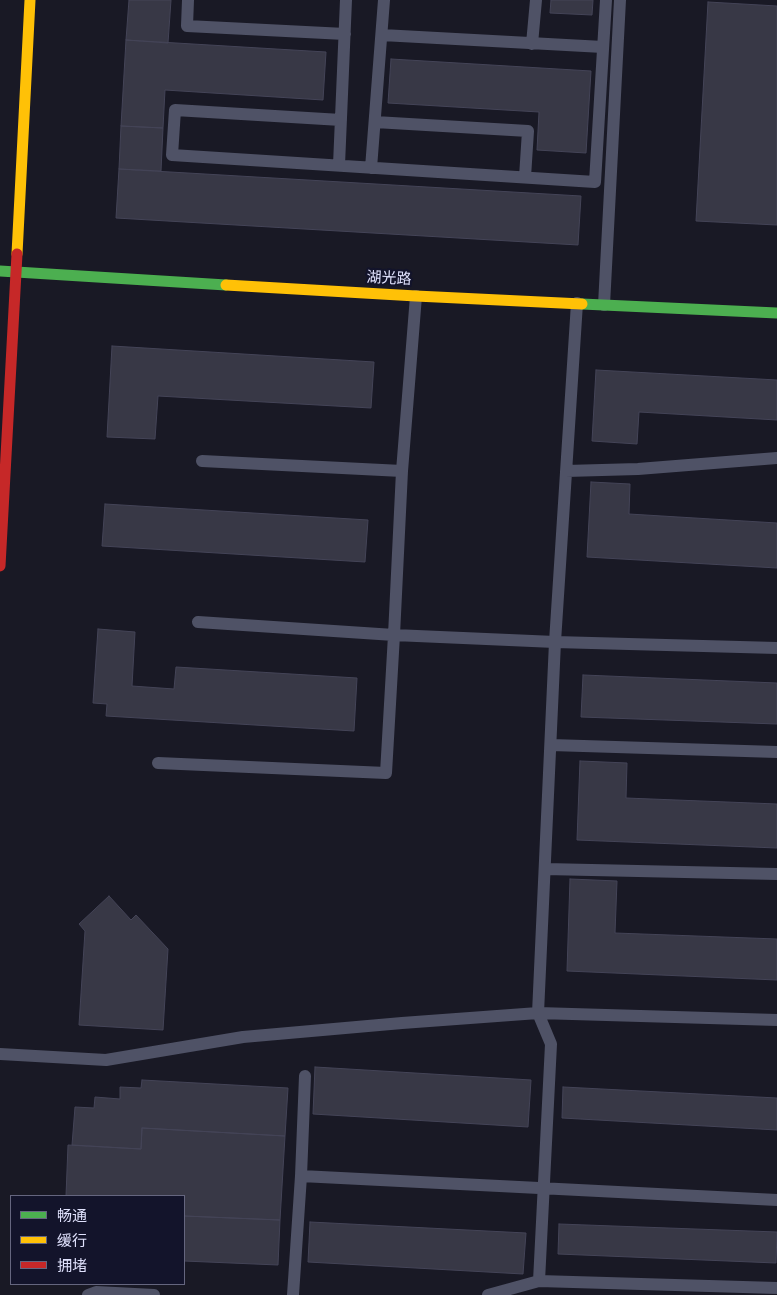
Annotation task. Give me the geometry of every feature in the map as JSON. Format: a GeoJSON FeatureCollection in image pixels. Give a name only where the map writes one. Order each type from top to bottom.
{"type":"FeatureCollection","features":[{"type":"Feature","properties":{"kind":"street"},"geometry":{"type":"LineString","coordinates":[[0,566],[30,0]]}},
{"type":"Feature","properties":{"kind":"street","name":"湖光路"},"geometry":{"type":"LineString","coordinates":[[0,272],[416,296],[777,313]]}},
{"type":"Feature","properties":{"kind":"lane"},"geometry":{"type":"LineString","coordinates":[[188,0],[187,26],[345,34]]}},
{"type":"Feature","properties":{"kind":"lane"},"geometry":{"type":"LineString","coordinates":[[339,165],[346,0]]}},
{"type":"Feature","properties":{"kind":"lane"},"geometry":{"type":"LineString","coordinates":[[371,168],[384,0]]}},
{"type":"Feature","properties":{"kind":"lane"},"geometry":{"type":"LineString","coordinates":[[532,44],[536,0]]}},
{"type":"Feature","properties":{"kind":"lane"},"geometry":{"type":"LineString","coordinates":[[341,120],[175,110],[172,155],[595,182],[606,0]]}},
{"type":"Feature","properties":{"kind":"lane"},"geometry":{"type":"LineString","coordinates":[[604,305],[620,0]]}},
{"type":"Feature","properties":{"kind":"lane"},"geometry":{"type":"LineString","coordinates":[[382,36],[603,47]]}},
{"type":"Feature","properties":{"kind":"lane"},"geometry":{"type":"LineString","coordinates":[[375,122],[528,131],[525,177]]}},
{"type":"Feature","properties":{"kind":"lane"},"geometry":{"type":"LineString","coordinates":[[158,763],[386,774],[402,471],[416,296]]}},
{"type":"Feature","properties":{"kind":"lane"},"geometry":{"type":"LineString","coordinates":[[539,1281],[551,1044],[538,1013],[555,642],[578,303]]}},
{"type":"Feature","properties":{"kind":"lane"},"geometry":{"type":"LineString","coordinates":[[566,471],[777,458]]}},
{"type":"Feature","properties":{"kind":"lane"},"geometry":{"type":"LineString","coordinates":[[202,461],[402,471]]}},
{"type":"Feature","properties":{"kind":"lane"},"geometry":{"type":"LineString","coordinates":[[198,622],[394,635],[555,642],[777,648]]}},
{"type":"Feature","properties":{"kind":"lane"},"geometry":{"type":"LineString","coordinates":[[551,745],[777,752]]}},
{"type":"Feature","properties":{"kind":"lane"},"geometry":{"type":"LineString","coordinates":[[545,869],[777,874]]}},
{"type":"Feature","properties":{"kind":"lane"},"geometry":{"type":"LineString","coordinates":[[0,1054],[106,1060],[244,1037],[538,1013],[777,1020]]}},
{"type":"Feature","properties":{"kind":"lane"},"geometry":{"type":"LineString","coordinates":[[293,1295],[305,1076]]}},
{"type":"Feature","properties":{"kind":"lane"},"geometry":{"type":"LineString","coordinates":[[301,1176],[777,1200]]}},
{"type":"Feature","properties":{"kind":"lane"},"geometry":{"type":"LineString","coordinates":[[488,1295],[539,1281],[777,1288]]}},
{"type":"Feature","properties":{"kind":"lane"},"geometry":{"type":"LineString","coordinates":[[88,1295],[96,1292],[154,1295]]}},
{"type":"Feature","properties":{"kind":"building"},"geometry":{"type":"Polygon","coordinates":[[[129,0],[171,0],[168,43],[126,40],[129,0]]]}},
{"type":"Feature","properties":{"kind":"building"},"geometry":{"type":"Polygon","coordinates":[[[551,0],[593,0],[592,15],[550,13],[551,0]]]}},
{"type":"Feature","properties":{"kind":"building"},"geometry":{"type":"Polygon","coordinates":[[[708,2],[777,6],[777,225],[696,221],[708,2]]]}},
{"type":"Feature","properties":{"kind":"building"},"geometry":{"type":"Polygon","coordinates":[[[126,40],[326,52],[323,100],[165,90],[163,128],[121,126],[126,40]]]}},
{"type":"Feature","properties":{"kind":"building"},"geometry":{"type":"Polygon","coordinates":[[[391,59],[591,71],[586,153],[537,150],[539,112],[388,103],[391,59]]]}},
{"type":"Feature","properties":{"kind":"building"},"geometry":{"type":"Polygon","coordinates":[[[121,126],[163,128],[161,171],[119,169],[121,126]]]}},
{"type":"Feature","properties":{"kind":"building"},"geometry":{"type":"Polygon","coordinates":[[[119,169],[581,196],[578,245],[116,218],[119,169]]]}},
{"type":"Feature","properties":{"kind":"building"},"geometry":{"type":"Polygon","coordinates":[[[112,346],[374,362],[371,408],[158,396],[155,439],[107,437],[112,346]]]}},
{"type":"Feature","properties":{"kind":"building"},"geometry":{"type":"Polygon","coordinates":[[[596,370],[777,380],[777,420],[639,412],[637,444],[592,441],[596,370]]]}},
{"type":"Feature","properties":{"kind":"building"},"geometry":{"type":"Polygon","coordinates":[[[591,482],[630,484],[629,514],[777,523],[777,568],[587,557],[591,482]]]}},
{"type":"Feature","properties":{"kind":"building"},"geometry":{"type":"Polygon","coordinates":[[[105,504],[368,520],[365,562],[102,546],[105,504]]]}},
{"type":"Feature","properties":{"kind":"building"},"geometry":{"type":"Polygon","coordinates":[[[98,629],[135,632],[132,686],[174,689],[176,667],[357,678],[354,731],[106,716],[107,704],[93,703],[98,629]]]}},
{"type":"Feature","properties":{"kind":"building"},"geometry":{"type":"Polygon","coordinates":[[[583,675],[777,683],[777,724],[581,717],[583,675]]]}},
{"type":"Feature","properties":{"kind":"building"},"geometry":{"type":"Polygon","coordinates":[[[580,761],[627,763],[626,798],[777,804],[777,848],[577,840],[580,761]]]}},
{"type":"Feature","properties":{"kind":"building"},"geometry":{"type":"Polygon","coordinates":[[[570,879],[617,881],[615,933],[777,939],[777,980],[567,971],[570,879]]]}},
{"type":"Feature","properties":{"kind":"building"},"geometry":{"type":"Polygon","coordinates":[[[109,896],[131,920],[136,915],[168,949],[163,1030],[79,1025],[85,931],[79,924],[109,896]]]}},
{"type":"Feature","properties":{"kind":"building"},"geometry":{"type":"Polygon","coordinates":[[[315,1067],[531,1080],[528,1127],[313,1114],[315,1067]]]}},
{"type":"Feature","properties":{"kind":"building"},"geometry":{"type":"Polygon","coordinates":[[[142,1080],[288,1088],[285,1136],[142,1128],[141,1149],[72,1145],[75,1107],[94,1108],[95,1097],[120,1099],[120,1087],[141,1088],[142,1080]]]}},
{"type":"Feature","properties":{"kind":"building"},"geometry":{"type":"Polygon","coordinates":[[[563,1087],[777,1098],[777,1130],[562,1118],[563,1087]]]}},
{"type":"Feature","properties":{"kind":"building"},"geometry":{"type":"Polygon","coordinates":[[[142,1128],[285,1136],[280,1220],[185,1216],[185,1195],[66,1195],[68,1145],[141,1149],[142,1128]]]}},
{"type":"Feature","properties":{"kind":"building"},"geometry":{"type":"Polygon","coordinates":[[[185,1216],[280,1220],[278,1265],[185,1261],[185,1216]]]}},
{"type":"Feature","properties":{"kind":"building"},"geometry":{"type":"Polygon","coordinates":[[[310,1222],[526,1233],[523,1274],[308,1262],[310,1222]]]}},
{"type":"Feature","properties":{"kind":"building"},"geometry":{"type":"Polygon","coordinates":[[[559,1224],[777,1232],[776,1263],[558,1254],[559,1224]]]}},
{"type":"Feature","properties":{"kind":"traffic: fast"},"geometry":{"type":"LineString","coordinates":[[0,271],[226,285]]}},
{"type":"Feature","properties":{"kind":"traffic: fast"},"geometry":{"type":"LineString","coordinates":[[582,304],[777,313]]}},
{"type":"Feature","properties":{"kind":"traffic: slow"},"geometry":{"type":"LineString","coordinates":[[17,254],[30,0]]}},
{"type":"Feature","properties":{"kind":"traffic: slow"},"geometry":{"type":"LineString","coordinates":[[226,285],[582,304]]}},
{"type":"Feature","properties":{"kind":"traffic: jam"},"geometry":{"type":"LineString","coordinates":[[0,566],[17,254]]}}]}
